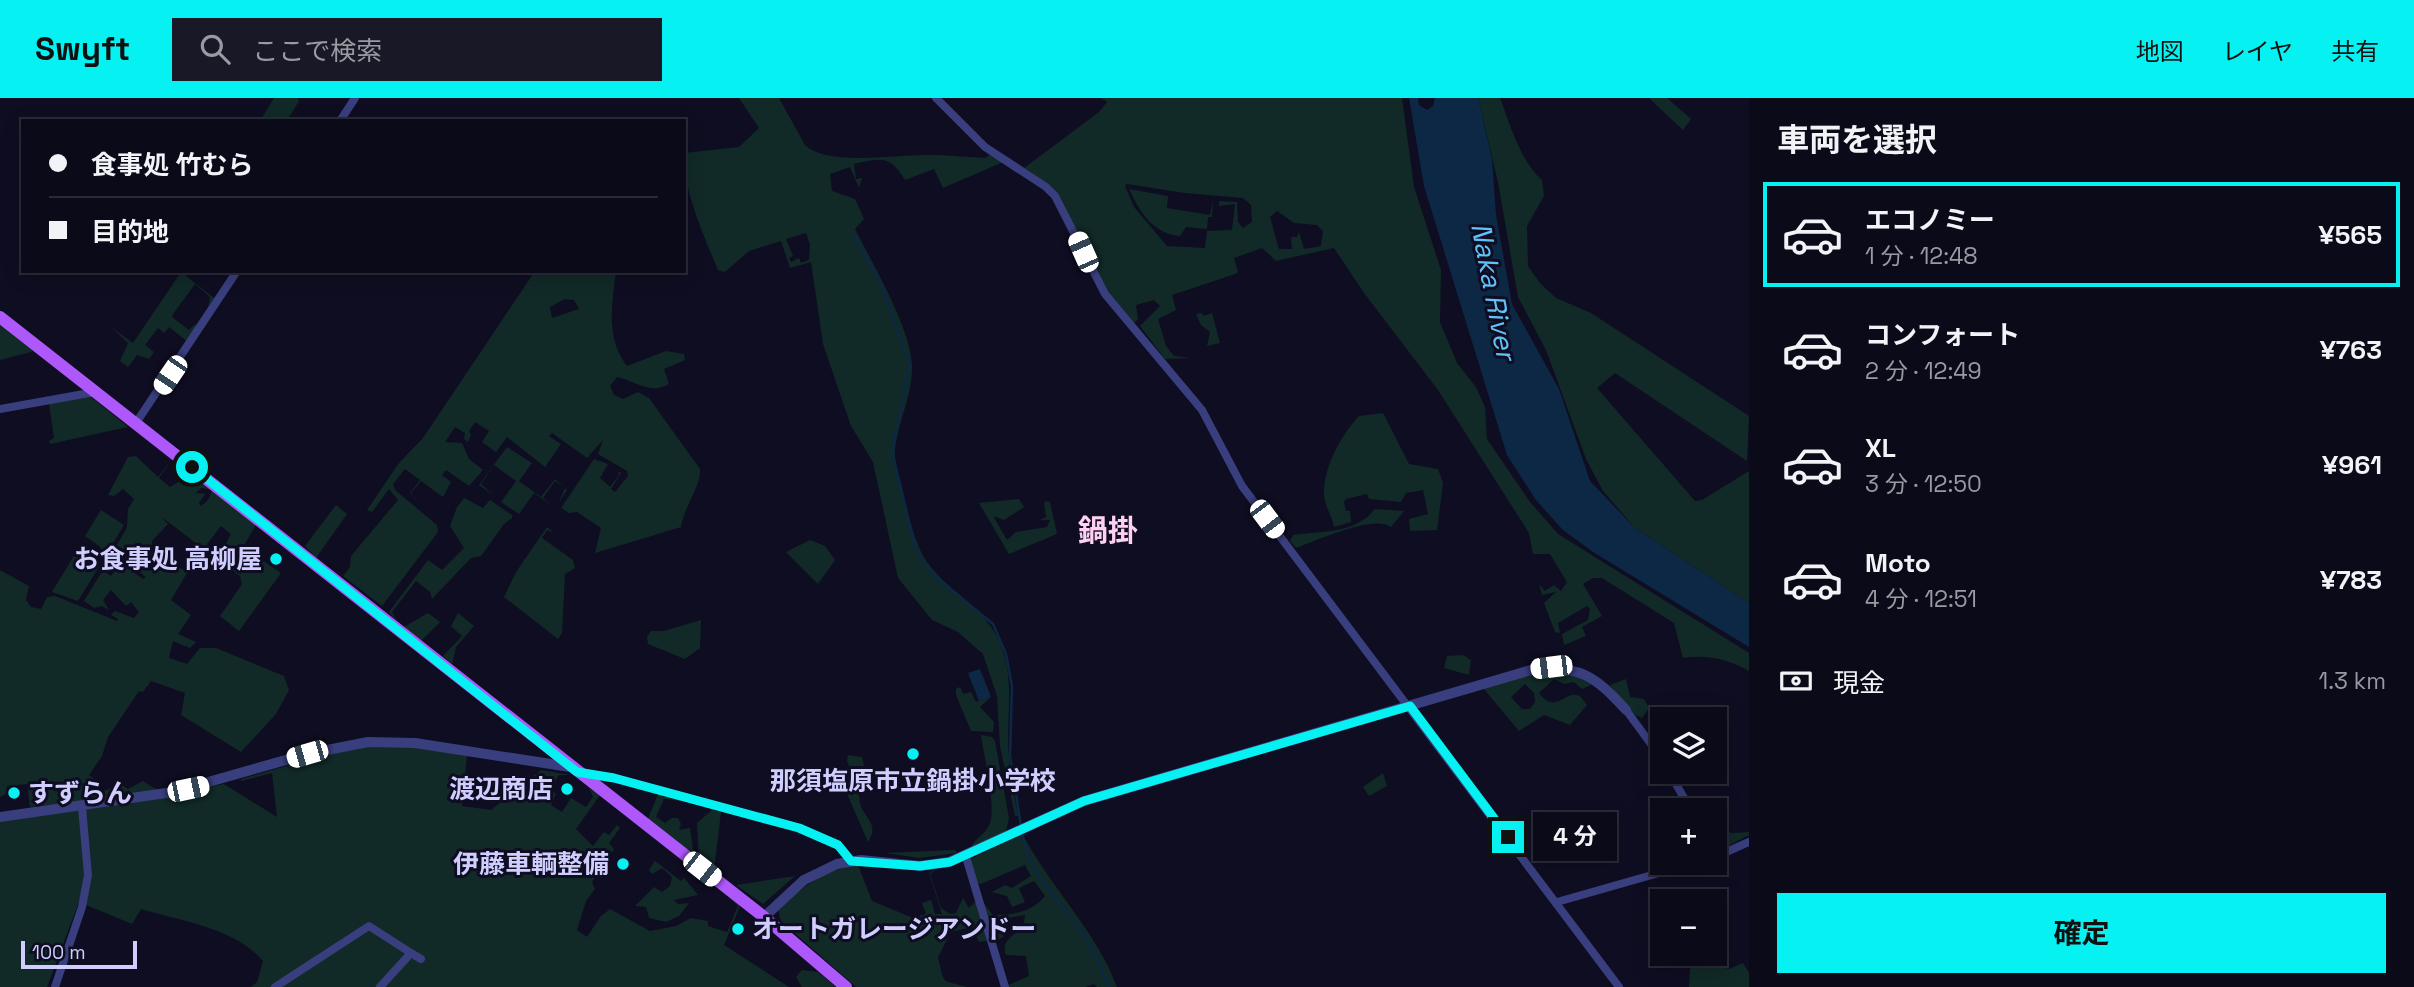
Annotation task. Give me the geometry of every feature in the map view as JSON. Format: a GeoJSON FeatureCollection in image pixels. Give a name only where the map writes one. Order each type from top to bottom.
{"type":"FeatureCollection","features":[{"type":"Feature","properties":{"kind":"main road"},"geometry":{"type":"LineString","coordinates":[[0,317],[764,917],[846,987]]}},
{"type":"Feature","properties":{"kind":"street"},"geometry":{"type":"LineString","coordinates":[[341,119],[355,98]]}},
{"type":"Feature","properties":{"kind":"street"},"geometry":{"type":"LineString","coordinates":[[936,98],[985,147],[1046,187],[1055,196],[1105,294],[1202,410],[1242,486],[1619,987]]}},
{"type":"Feature","properties":{"kind":"street"},"geometry":{"type":"LineString","coordinates":[[136,423],[236,273]]}},
{"type":"Feature","properties":{"kind":"street"},"geometry":{"type":"LineString","coordinates":[[0,409],[95,392]]}},
{"type":"Feature","properties":{"kind":"street"},"geometry":{"type":"LineString","coordinates":[[764,917],[804,880],[826,868],[851,861],[920,866],[966,857],[1084,801],[1531,670],[1551,667],[1576,670],[1595,679],[1626,710],[1650,743]]}},
{"type":"Feature","properties":{"kind":"street"},"geometry":{"type":"LineString","coordinates":[[0,817],[82,807],[202,786],[307,754],[368,743],[415,743],[614,778],[799,828],[838,845],[851,861]]}},
{"type":"Feature","properties":{"kind":"street"},"geometry":{"type":"LineString","coordinates":[[55,987],[82,906],[88,875],[82,807]]}},
{"type":"Feature","properties":{"kind":"street"},"geometry":{"type":"LineString","coordinates":[[1727,851],[1749,842]]}},
{"type":"Feature","properties":{"kind":"street"},"geometry":{"type":"LineString","coordinates":[[966,857],[1005,987]]}},
{"type":"Feature","properties":{"kind":"street"},"geometry":{"type":"LineString","coordinates":[[1557,902],[1652,875]]}},
{"type":"Feature","properties":{"kind":"street"},"geometry":{"type":"LineString","coordinates":[[275,987],[369,926],[421,959]]}},
{"type":"Feature","properties":{"kind":"street"},"geometry":{"type":"LineString","coordinates":[[380,987],[411,953]]}},
{"type":"Feature","properties":{"kind":"green space"},"geometry":{"type":"Polygon","coordinates":[[[274,98],[298,98],[299,101],[288,119],[261,119],[274,98]]]}},
{"type":"Feature","properties":{"kind":"green space"},"geometry":{"type":"Polygon","coordinates":[[[739,98],[779,98],[805,145],[815,152],[829,156],[864,158],[936,155],[985,158],[991,154],[1003,162],[943,188],[934,169],[905,180],[894,166],[884,160],[854,164],[856,179],[862,178],[859,188],[850,167],[830,174],[832,191],[855,199],[864,219],[855,229],[890,296],[910,351],[912,376],[895,457],[917,542],[932,568],[986,621],[1002,648],[1008,679],[1010,765],[1018,816],[1015,816],[1000,746],[997,696],[983,654],[958,632],[932,620],[898,578],[873,462],[851,426],[823,344],[811,262],[790,268],[781,241],[749,251],[725,272],[718,270],[691,198],[686,176],[686,153],[739,147],[759,128],[739,98]],[[806,233],[786,239],[793,256],[789,258],[791,262],[799,258],[801,263],[809,260],[810,245],[806,233]]]}},
{"type":"Feature","properties":{"kind":"green space"},"geometry":{"type":"Polygon","coordinates":[[[1101,98],[1402,98],[1414,187],[1441,270],[1440,322],[1457,363],[1476,387],[1485,407],[1487,439],[1530,502],[1558,534],[1749,653],[1749,671],[1717,658],[1683,658],[1674,623],[1602,578],[1593,578],[1583,584],[1602,616],[1582,627],[1586,636],[1564,645],[1562,634],[1588,620],[1590,609],[1587,606],[1558,623],[1560,633],[1555,632],[1544,603],[1556,592],[1542,595],[1539,584],[1545,591],[1554,585],[1561,591],[1567,582],[1550,554],[1533,554],[1529,533],[1438,390],[1364,293],[1334,248],[1276,261],[1262,248],[1234,258],[1238,272],[1235,274],[1172,295],[1176,310],[1158,319],[1166,346],[1174,356],[1192,358],[1165,359],[1140,326],[1160,306],[1154,300],[1136,305],[1138,319],[1133,324],[1108,294],[1049,185],[1024,168],[1099,112],[1107,102],[1101,98]],[[1127,184],[1125,186],[1134,207],[1167,246],[1205,248],[1207,231],[1232,230],[1235,204],[1219,206],[1219,201],[1237,202],[1238,222],[1243,228],[1252,222],[1251,205],[1243,198],[1127,184]],[[1277,211],[1270,217],[1279,249],[1292,249],[1291,237],[1297,237],[1299,232],[1304,249],[1321,246],[1323,231],[1317,225],[1294,223],[1277,211]]]}},
{"type":"Feature","properties":{"kind":"green space"},"geometry":{"type":"Polygon","coordinates":[[[1478,98],[1500,98],[1522,153],[1542,180],[1544,196],[1527,226],[1528,266],[1540,283],[1556,298],[1591,313],[1749,416],[1747,461],[1615,373],[1597,388],[1695,501],[1702,500],[1749,471],[1749,603],[1635,528],[1603,491],[1586,459],[1546,350],[1518,297],[1498,182],[1478,98]]]}},
{"type":"Feature","properties":{"kind":"green space"},"geometry":{"type":"Polygon","coordinates":[[[1649,98],[1667,98],[1691,119],[1683,130],[1649,98]]]}},
{"type":"Feature","properties":{"kind":"green space"},"geometry":{"type":"Polygon","coordinates":[[[1129,189],[1168,196],[1167,208],[1210,215],[1213,201],[1212,217],[1208,217],[1207,229],[1186,227],[1180,236],[1162,231],[1148,220],[1129,189]]]}},
{"type":"Feature","properties":{"kind":"green space"},"geometry":{"type":"Polygon","coordinates":[[[180,273],[214,298],[208,307],[210,297],[195,284],[172,317],[189,330],[195,324],[199,328],[188,342],[169,327],[164,333],[158,328],[145,345],[154,352],[149,359],[137,355],[128,367],[120,361],[128,343],[111,327],[133,343],[180,273]]]}},
{"type":"Feature","properties":{"kind":"green space"},"geometry":{"type":"Polygon","coordinates":[[[534,273],[616,273],[612,308],[613,332],[615,344],[627,366],[666,351],[684,354],[685,360],[664,369],[669,384],[649,388],[617,377],[610,386],[614,395],[623,399],[638,392],[649,398],[700,469],[681,527],[595,553],[601,528],[577,512],[569,513],[561,508],[594,459],[608,464],[600,478],[610,487],[619,475],[618,471],[621,473],[611,489],[615,492],[628,476],[627,471],[598,454],[603,440],[587,458],[552,433],[549,436],[561,444],[545,467],[507,437],[496,452],[482,442],[489,431],[475,422],[469,431],[471,435],[468,442],[464,439],[465,433],[455,427],[445,442],[462,443],[469,459],[483,470],[469,486],[446,470],[442,475],[451,482],[443,497],[421,481],[411,493],[418,502],[410,493],[420,480],[405,469],[393,484],[395,490],[437,525],[438,532],[382,606],[343,576],[350,567],[351,556],[398,500],[389,489],[372,512],[367,510],[399,463],[423,438],[534,273]],[[565,299],[550,307],[552,318],[579,309],[574,300],[565,299]]]}},
{"type":"Feature","properties":{"kind":"green space"},"geometry":{"type":"Polygon","coordinates":[[[1201,313],[1204,316],[1212,313],[1220,343],[1207,346],[1210,332],[1201,325],[1196,314],[1201,313]]]}},
{"type":"Feature","properties":{"kind":"green space"},"geometry":{"type":"Polygon","coordinates":[[[0,324],[33,350],[0,360],[0,324]]]}},
{"type":"Feature","properties":{"kind":"green space"},"geometry":{"type":"Polygon","coordinates":[[[91,397],[128,427],[50,444],[49,441],[54,438],[49,403],[91,397]]]}},
{"type":"Feature","properties":{"kind":"green space"},"geometry":{"type":"Polygon","coordinates":[[[1383,413],[1409,464],[1438,469],[1443,483],[1437,530],[1410,531],[1409,519],[1428,514],[1423,490],[1406,493],[1401,502],[1369,499],[1367,494],[1346,499],[1344,502],[1346,511],[1350,511],[1351,522],[1334,527],[1324,495],[1324,485],[1334,452],[1359,416],[1383,413]]]}},
{"type":"Feature","properties":{"kind":"green space"},"geometry":{"type":"Polygon","coordinates":[[[507,447],[532,463],[519,481],[541,497],[555,479],[564,487],[555,481],[543,498],[551,505],[534,493],[519,514],[501,502],[516,481],[494,465],[481,484],[493,495],[479,485],[507,447]]]}},
{"type":"Feature","properties":{"kind":"green space"},"geometry":{"type":"Polygon","coordinates":[[[136,456],[158,477],[171,460],[159,478],[170,487],[180,481],[186,486],[196,479],[209,489],[201,488],[196,493],[205,494],[199,503],[201,506],[212,491],[257,523],[243,547],[242,556],[250,562],[259,558],[281,573],[239,631],[220,616],[242,584],[240,576],[160,516],[168,524],[152,541],[152,546],[164,555],[154,569],[166,570],[174,563],[187,573],[171,600],[191,615],[178,634],[196,642],[190,648],[173,641],[169,658],[187,664],[200,648],[216,648],[284,676],[289,690],[276,714],[241,752],[181,715],[185,693],[151,681],[143,692],[139,691],[108,737],[102,756],[89,775],[101,784],[100,799],[30,807],[27,784],[7,786],[6,794],[0,797],[0,570],[29,586],[26,600],[31,607],[41,609],[47,597],[55,596],[117,621],[118,619],[111,615],[115,611],[134,618],[139,612],[131,602],[126,606],[111,590],[103,600],[109,610],[102,606],[94,608],[84,601],[103,570],[111,576],[119,565],[123,565],[143,579],[146,577],[113,552],[127,527],[128,509],[134,499],[123,489],[114,496],[108,495],[128,457],[136,456]],[[221,526],[207,544],[217,553],[221,552],[231,534],[221,526]]]}},
{"type":"Feature","properties":{"kind":"green space"},"geometry":{"type":"Polygon","coordinates":[[[464,498],[483,508],[490,500],[512,515],[512,518],[504,524],[481,556],[471,558],[432,599],[430,592],[416,581],[392,612],[397,622],[389,612],[428,560],[442,570],[464,548],[450,526],[457,507],[464,498]]]}},
{"type":"Feature","properties":{"kind":"green space"},"geometry":{"type":"Polygon","coordinates":[[[1019,499],[1024,507],[1004,520],[993,516],[1007,540],[1016,532],[1047,527],[1050,520],[1040,520],[1046,517],[1046,501],[1050,502],[1057,534],[1009,554],[979,503],[1019,499]]]}},
{"type":"Feature","properties":{"kind":"green space"},"geometry":{"type":"Polygon","coordinates":[[[336,505],[347,514],[316,558],[305,546],[336,505]]]}},
{"type":"Feature","properties":{"kind":"green space"},"geometry":{"type":"Polygon","coordinates":[[[1375,509],[1404,511],[1391,527],[1383,524],[1359,526],[1296,548],[1290,541],[1293,535],[1348,527],[1367,517],[1375,509]]]}},
{"type":"Feature","properties":{"kind":"green space"},"geometry":{"type":"Polygon","coordinates":[[[101,510],[124,525],[106,555],[85,536],[101,510]]]}},
{"type":"Feature","properties":{"kind":"green space"},"geometry":{"type":"Polygon","coordinates":[[[547,527],[553,532],[547,530],[542,538],[573,560],[575,568],[565,574],[562,633],[558,639],[504,597],[516,572],[547,527]]]}},
{"type":"Feature","properties":{"kind":"green space"},"geometry":{"type":"Polygon","coordinates":[[[810,540],[825,546],[835,560],[818,584],[786,552],[810,540]]]}},
{"type":"Feature","properties":{"kind":"green space"},"geometry":{"type":"Polygon","coordinates":[[[78,549],[100,565],[78,601],[52,592],[78,549]]]}},
{"type":"Feature","properties":{"kind":"green space"},"geometry":{"type":"Polygon","coordinates":[[[428,613],[440,622],[421,641],[404,627],[428,613]]]}},
{"type":"Feature","properties":{"kind":"green space"},"geometry":{"type":"Polygon","coordinates":[[[458,613],[474,626],[456,647],[452,664],[443,656],[462,636],[451,626],[458,613]]]}},
{"type":"Feature","properties":{"kind":"green space"},"geometry":{"type":"Polygon","coordinates":[[[701,620],[700,648],[685,659],[648,644],[647,637],[651,631],[664,631],[701,620]]]}},
{"type":"Feature","properties":{"kind":"green space"},"geometry":{"type":"Polygon","coordinates":[[[1463,655],[1471,660],[1469,675],[1444,668],[1447,656],[1463,655]]]}},
{"type":"Feature","properties":{"kind":"green space"},"geometry":{"type":"Polygon","coordinates":[[[1562,671],[1591,681],[1591,685],[1582,689],[1574,682],[1564,684],[1554,679],[1539,693],[1551,702],[1569,696],[1580,696],[1587,705],[1570,725],[1544,715],[1519,731],[1483,688],[1527,673],[1562,671]],[[1525,684],[1511,697],[1522,709],[1530,709],[1535,702],[1534,693],[1525,684]]]}},
{"type":"Feature","properties":{"kind":"green space"},"geometry":{"type":"Polygon","coordinates":[[[1626,679],[1630,697],[1644,699],[1649,708],[1642,718],[1631,713],[1610,685],[1626,679]]]}},
{"type":"Feature","properties":{"kind":"green space"},"geometry":{"type":"Polygon","coordinates":[[[960,687],[963,694],[971,692],[976,702],[991,697],[980,707],[994,722],[993,732],[971,731],[956,695],[956,689],[960,687]]]}},
{"type":"Feature","properties":{"kind":"green space"},"geometry":{"type":"Polygon","coordinates":[[[981,735],[992,737],[995,741],[1009,818],[1006,832],[971,848],[988,827],[991,815],[991,793],[981,735]]]}},
{"type":"Feature","properties":{"kind":"green space"},"geometry":{"type":"Polygon","coordinates":[[[393,744],[467,755],[462,806],[491,810],[541,770],[570,775],[559,775],[550,789],[556,794],[551,805],[562,812],[571,798],[586,807],[593,797],[589,788],[600,795],[576,829],[593,846],[604,832],[609,835],[617,825],[620,828],[609,843],[614,849],[592,882],[595,889],[586,901],[577,930],[587,937],[601,916],[610,909],[650,931],[676,926],[691,918],[708,921],[708,926],[727,932],[738,906],[723,892],[740,906],[724,945],[789,987],[251,987],[257,982],[263,961],[251,950],[223,933],[141,909],[132,924],[79,902],[47,987],[0,987],[0,821],[98,808],[224,784],[277,817],[272,773],[241,779],[345,749],[393,744]]]}},
{"type":"Feature","properties":{"kind":"green space"},"geometry":{"type":"Polygon","coordinates":[[[848,755],[862,757],[867,779],[863,784],[856,782],[847,761],[848,755]]]}},
{"type":"Feature","properties":{"kind":"green space"},"geometry":{"type":"Polygon","coordinates":[[[1383,773],[1387,786],[1369,796],[1363,787],[1383,773]]]}},
{"type":"Feature","properties":{"kind":"green space"},"geometry":{"type":"Polygon","coordinates":[[[143,781],[159,791],[104,798],[104,791],[120,784],[128,789],[143,781]]]}},
{"type":"Feature","properties":{"kind":"green space"},"geometry":{"type":"Polygon","coordinates":[[[844,787],[858,791],[861,807],[872,828],[868,842],[844,787]]]}},
{"type":"Feature","properties":{"kind":"green space"},"geometry":{"type":"Polygon","coordinates":[[[658,794],[684,801],[664,799],[656,817],[665,823],[672,818],[678,818],[681,824],[679,830],[690,828],[694,855],[648,819],[658,794]]]}},
{"type":"Feature","properties":{"kind":"green space"},"geometry":{"type":"Polygon","coordinates":[[[712,810],[721,812],[714,870],[699,859],[697,823],[712,810]]]}},
{"type":"Feature","properties":{"kind":"green space"},"geometry":{"type":"Polygon","coordinates":[[[1727,831],[1749,832],[1749,835],[1727,846],[1727,831]]]}},
{"type":"Feature","properties":{"kind":"green space"},"geometry":{"type":"Polygon","coordinates":[[[1019,835],[1024,837],[1098,947],[1117,987],[1097,987],[1094,984],[1085,987],[1004,987],[1029,976],[1026,956],[1006,955],[1005,950],[1008,939],[1023,928],[1025,915],[1008,918],[1003,937],[995,942],[983,902],[993,915],[1008,914],[1022,912],[1045,896],[1034,881],[1019,888],[1025,902],[1012,907],[1007,896],[992,892],[1005,885],[1012,888],[1031,876],[1025,865],[981,884],[976,882],[969,860],[1019,835]]]}},
{"type":"Feature","properties":{"kind":"green space"},"geometry":{"type":"Polygon","coordinates":[[[955,850],[957,853],[919,858],[885,853],[955,850]]]}},
{"type":"Feature","properties":{"kind":"green space"},"geometry":{"type":"Polygon","coordinates":[[[655,861],[681,881],[684,878],[698,895],[674,900],[678,904],[689,903],[679,916],[666,922],[649,918],[646,907],[635,906],[654,887],[662,892],[670,886],[672,877],[662,868],[652,874],[649,870],[655,861]]]}},
{"type":"Feature","properties":{"kind":"green space"},"geometry":{"type":"Polygon","coordinates":[[[858,865],[872,901],[913,918],[926,914],[922,903],[931,900],[935,914],[942,914],[929,873],[936,870],[930,874],[941,908],[950,914],[956,913],[963,898],[969,908],[976,901],[987,941],[979,942],[972,927],[951,932],[938,957],[943,978],[967,987],[856,987],[781,921],[778,910],[805,887],[824,875],[858,865]]]}},
{"type":"Feature","properties":{"kind":"green space"},"geometry":{"type":"Polygon","coordinates":[[[795,876],[763,904],[736,885],[795,876]]]}},
{"type":"Feature","properties":{"kind":"green space"},"geometry":{"type":"Polygon","coordinates":[[[1743,963],[1749,973],[1749,987],[1689,987],[1690,969],[1695,966],[1717,966],[1729,969],[1743,963]]]}},
{"type":"Feature","properties":{"kind":"green space"},"geometry":{"type":"Polygon","coordinates":[[[802,970],[818,972],[836,987],[802,987],[796,977],[802,970]]]}},
{"type":"Feature","properties":{"kind":"water","name":"Naka River"},"geometry":{"type":"Polygon","coordinates":[[[1409,98],[1418,98],[1419,105],[1427,110],[1433,106],[1435,98],[1478,98],[1492,159],[1496,215],[1512,304],[1559,389],[1590,481],[1635,528],[1749,603],[1749,647],[1593,552],[1563,530],[1536,500],[1507,455],[1424,186],[1409,98]]]}},
{"type":"Feature","properties":{"kind":"water"},"geometry":{"type":"Polygon","coordinates":[[[980,669],[991,697],[979,701],[968,673],[980,669]]]}},
{"type":"Feature","properties":{"kind":"waterway"},"geometry":{"type":"LineString","coordinates":[[853,234],[879,280],[910,364],[892,451],[915,547],[924,564],[937,578],[993,624],[1006,654],[1012,686],[1010,756],[1021,826]]}},
{"type":"Feature","properties":{"kind":"waterway"},"geometry":{"type":"LineString","coordinates":[[1022,832],[1032,864],[1091,947],[1109,987]]}},
{"type":"Feature","properties":{"kind":"place","name":"お食事処 高柳屋"},"geometry":{"type":"Point","coordinates":[276,559]}},
{"type":"Feature","properties":{"kind":"place","name":"那須塩原市立鍋掛小学校"},"geometry":{"type":"Point","coordinates":[913,754]}},
{"type":"Feature","properties":{"kind":"place","name":"渡辺商店"},"geometry":{"type":"Point","coordinates":[567,789]}},
{"type":"Feature","properties":{"kind":"place","name":"すずらん"},"geometry":{"type":"Point","coordinates":[14,793]}},
{"type":"Feature","properties":{"kind":"place","name":"伊藤車輌整備"},"geometry":{"type":"Point","coordinates":[623,864]}},
{"type":"Feature","properties":{"kind":"place","name":"オートガレージアンドー"},"geometry":{"type":"Point","coordinates":[738,929]}},
{"type":"Feature","properties":{"kind":"district","name":"鍋掛"},"geometry":{"type":"Point","coordinates":[1108,530]}},
{"type":"Feature","properties":{"kind":"route"},"geometry":{"type":"LineString","coordinates":[[192,467],[577,772],[614,778],[799,828],[838,845],[845,850],[851,861],[920,866],[950,862],[1084,801],[1410,706],[1508,837]]}}]}
